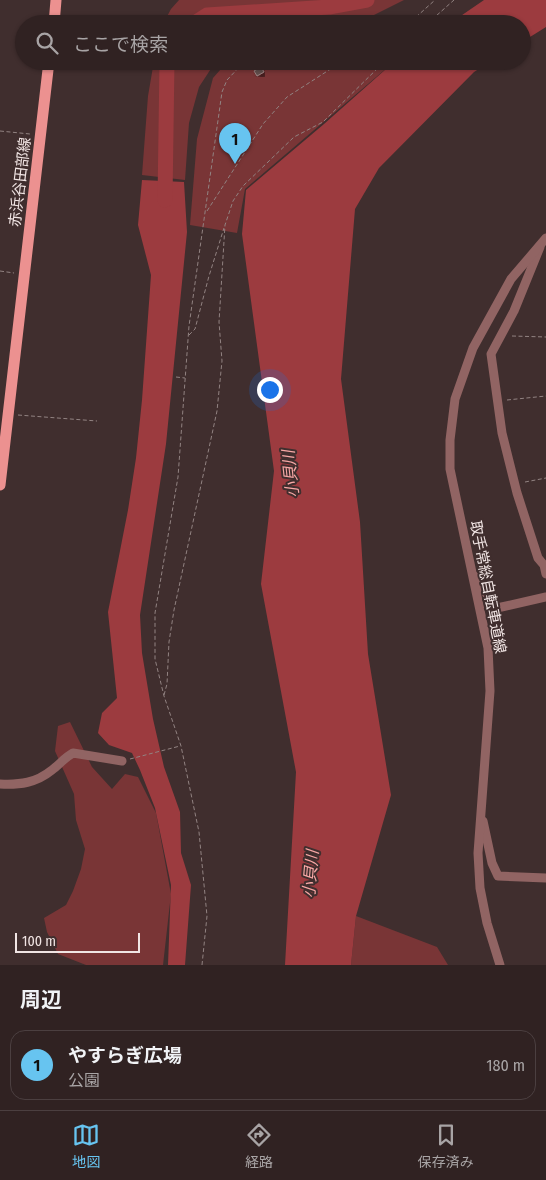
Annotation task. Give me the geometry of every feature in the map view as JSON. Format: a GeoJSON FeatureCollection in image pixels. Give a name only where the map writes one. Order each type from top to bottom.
{"type":"FeatureCollection","features":[{"type":"Feature","properties":{"kind":"main road"},"geometry":{"type":"LineString","coordinates":[[55,15],[56,0]]}},
{"type":"Feature","properties":{"kind":"main road","name":"赤浜谷田部線"},"geometry":{"type":"LineString","coordinates":[[0,485],[48,70]]}},
{"type":"Feature","properties":{"kind":"street"},"geometry":{"type":"LineString","coordinates":[[543,241],[514,311],[490,354],[502,433],[514,484],[538,558],[544,565],[546,574]]}},
{"type":"Feature","properties":{"kind":"street","name":"取手常総自転車道線"},"geometry":{"type":"LineString","coordinates":[[500,965],[486,923],[480,888],[478,853],[490,691],[488,648],[450,469],[450,440],[455,399],[472,348],[511,279],[543,241]]}},
{"type":"Feature","properties":{"kind":"street"},"geometry":{"type":"LineString","coordinates":[[472,574],[497,608],[546,597]]}},
{"type":"Feature","properties":{"kind":"street"},"geometry":{"type":"LineString","coordinates":[[0,784],[18,784],[35,781],[53,770],[63,758],[73,752],[127,760]]}},
{"type":"Feature","properties":{"kind":"street"},"geometry":{"type":"LineString","coordinates":[[481,808],[492,863],[498,876],[546,878]]}},
{"type":"Feature","properties":{"kind":"path"},"geometry":{"type":"LineString","coordinates":[[418,15],[435,0]]}},
{"type":"Feature","properties":{"kind":"path"},"geometry":{"type":"LineString","coordinates":[[437,15],[454,0]]}},
{"type":"Feature","properties":{"kind":"path"},"geometry":{"type":"LineString","coordinates":[[202,965],[207,916],[199,832],[180,746],[164,696],[155,659],[155,613],[178,477],[188,335],[222,92],[227,80],[236,70]]}},
{"type":"Feature","properties":{"kind":"path"},"geometry":{"type":"LineString","coordinates":[[205,213],[263,124],[287,97],[329,70]]}},
{"type":"Feature","properties":{"kind":"path"},"geometry":{"type":"LineString","coordinates":[[188,335],[195,329],[209,276],[233,201],[243,186],[294,137],[323,122],[375,70]]}},
{"type":"Feature","properties":{"kind":"path"},"geometry":{"type":"LineString","coordinates":[[0,131],[41,135]]}},
{"type":"Feature","properties":{"kind":"path"},"geometry":{"type":"LineString","coordinates":[[164,696],[167,684],[169,642],[174,610],[217,411],[222,361],[219,322],[225,225]]}},
{"type":"Feature","properties":{"kind":"path"},"geometry":{"type":"LineString","coordinates":[[0,271],[24,274]]}},
{"type":"Feature","properties":{"kind":"path"},"geometry":{"type":"LineString","coordinates":[[500,336],[546,337]]}},
{"type":"Feature","properties":{"kind":"path"},"geometry":{"type":"LineString","coordinates":[[176,377],[185,378]]}},
{"type":"Feature","properties":{"kind":"path"},"geometry":{"type":"LineString","coordinates":[[498,401],[546,396]]}},
{"type":"Feature","properties":{"kind":"path"},"geometry":{"type":"LineString","coordinates":[[8,414],[97,421]]}},
{"type":"Feature","properties":{"kind":"path"},"geometry":{"type":"LineString","coordinates":[[514,484],[546,478]]}},
{"type":"Feature","properties":{"kind":"path"},"geometry":{"type":"LineString","coordinates":[[127,760],[180,746]]}},
{"type":"Feature","properties":{"kind":"shaded area"},"geometry":{"type":"Polygon","coordinates":[[[179,0],[404,0],[374,15],[168,15],[179,0]]]}},
{"type":"Feature","properties":{"kind":"shaded area"},"geometry":{"type":"Polygon","coordinates":[[[152,70],[210,70],[199,87],[189,123],[185,180],[142,175],[148,96],[152,70]]]}},
{"type":"Feature","properties":{"kind":"shaded area"},"geometry":{"type":"Polygon","coordinates":[[[220,70],[384,70],[245,189],[237,233],[190,225],[197,139],[213,78],[220,70]]]}},
{"type":"Feature","properties":{"kind":"shaded area"},"geometry":{"type":"Polygon","coordinates":[[[70,722],[92,767],[112,789],[125,774],[138,777],[156,813],[171,894],[163,965],[86,965],[58,954],[47,932],[44,918],[66,905],[81,869],[85,849],[76,820],[74,794],[55,751],[58,726],[70,722]]]}},
{"type":"Feature","properties":{"kind":"shaded area"},"geometry":{"type":"Polygon","coordinates":[[[356,916],[437,947],[448,965],[351,965],[356,916]]]}},
{"type":"Feature","properties":{"kind":"water"},"geometry":{"type":"Polygon","coordinates":[[[484,0],[546,0],[546,27],[531,36],[531,15],[462,15],[484,0]]]}},
{"type":"Feature","properties":{"kind":"water","name":"小貝川"},"geometry":{"type":"Polygon","coordinates":[[[385,70],[477,70],[379,168],[355,209],[341,379],[360,522],[368,654],[391,795],[356,916],[351,965],[285,965],[296,772],[261,584],[274,471],[242,234],[246,190],[385,70]]]}},
{"type":"Feature","properties":{"kind":"water"},"geometry":{"type":"Polygon","coordinates":[[[142,180],[184,182],[187,232],[166,444],[140,615],[142,653],[153,719],[164,767],[180,812],[181,853],[191,885],[185,965],[168,965],[171,885],[155,808],[132,753],[109,745],[98,733],[102,713],[117,698],[108,612],[128,510],[142,400],[151,275],[138,225],[142,180]]]}},
{"type":"Feature","properties":{"kind":"building"},"geometry":{"type":"Polygon","coordinates":[[[263,70],[264,72],[257,76],[254,71],[263,70]]]}},
{"type":"Feature","properties":{"kind":"waterway"},"geometry":{"type":"LineString","coordinates":[[207,15],[329,7],[367,0]]}},
{"type":"Feature","properties":{"kind":"waterway"},"geometry":{"type":"LineString","coordinates":[[165,200],[167,70]]}},
{"type":"Feature","properties":{"kind":"place","name":"やすらぎ広場"},"geometry":{"type":"Point","coordinates":[235,164]}}]}
